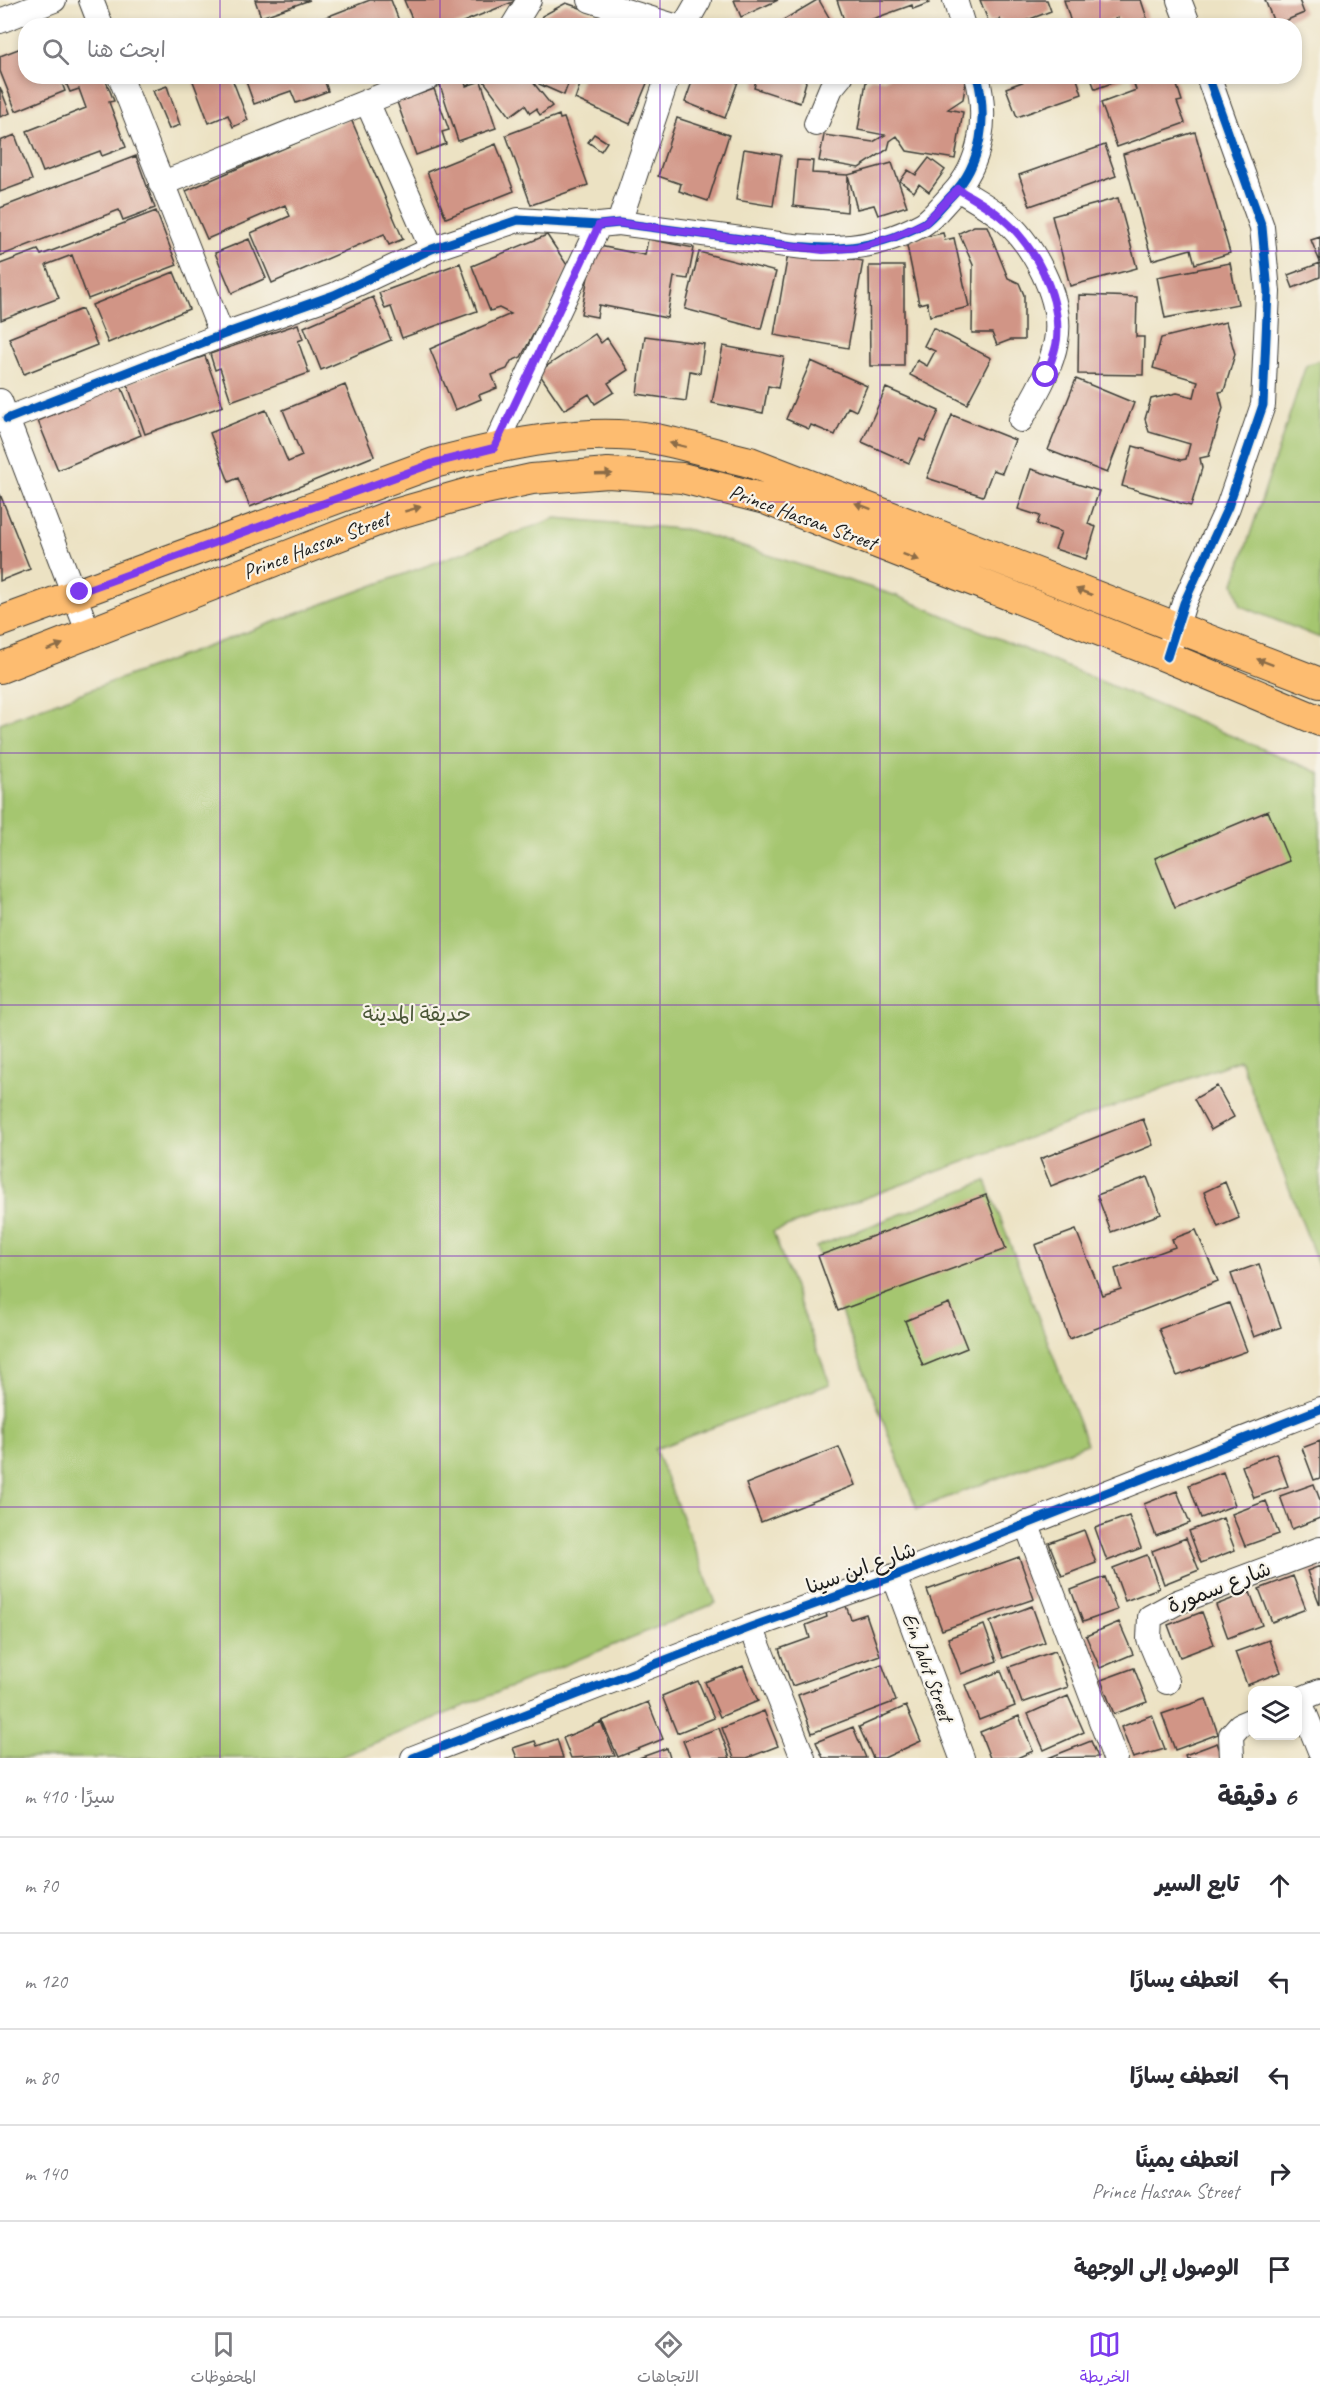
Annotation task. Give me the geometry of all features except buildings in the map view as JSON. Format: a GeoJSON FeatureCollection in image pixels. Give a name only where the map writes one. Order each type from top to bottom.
{"type":"FeatureCollection","features":[{"type":"Feature","properties":{"kind":"main road","name":"Prince Hassan Street"},"geometry":{"type":"LineString","coordinates":[[0,622],[434,463],[494,448],[589,435],[654,439],[750,462],[1320,683]]}},
{"type":"Feature","properties":{"kind":"main road","name":"Prince Hassan Street"},"geometry":{"type":"LineString","coordinates":[[0,668],[392,515],[476,491],[532,479],[608,473],[682,478],[765,500],[1167,657],[1320,721]]}},
{"type":"Feature","properties":{"kind":"street"},"geometry":{"type":"LineString","coordinates":[[0,21],[54,0]]}},
{"type":"Feature","properties":{"kind":"street"},"geometry":{"type":"LineString","coordinates":[[91,0],[98,18]]}},
{"type":"Feature","properties":{"kind":"street"},"geometry":{"type":"LineString","coordinates":[[518,18],[529,0]]}},
{"type":"Feature","properties":{"kind":"street"},"geometry":{"type":"LineString","coordinates":[[590,0],[649,18]]}},
{"type":"Feature","properties":{"kind":"street"},"geometry":{"type":"LineString","coordinates":[[689,18],[699,0]]}},
{"type":"Feature","properties":{"kind":"street"},"geometry":{"type":"LineString","coordinates":[[1179,0],[1186,18]]}},
{"type":"Feature","properties":{"kind":"street"},"geometry":{"type":"LineString","coordinates":[[123,84],[222,335]]}},
{"type":"Feature","properties":{"kind":"street"},"geometry":{"type":"LineString","coordinates":[[161,184],[204,165],[368,104],[413,84]]}},
{"type":"Feature","properties":{"kind":"street"},"geometry":{"type":"LineString","coordinates":[[494,448],[609,224],[665,84]]}},
{"type":"Feature","properties":{"kind":"street"},"geometry":{"type":"LineString","coordinates":[[816,124],[834,84]]}},
{"type":"Feature","properties":{"kind":"street"},"geometry":{"type":"LineString","coordinates":[[89,634],[3,410],[334,295],[432,249],[518,220],[609,224],[823,250],[861,247],[894,237],[925,223],[958,189],[972,168],[981,139],[982,94],[979,84]]}},
{"type":"Feature","properties":{"kind":"street"},"geometry":{"type":"LineString","coordinates":[[1167,657],[1175,627],[1228,507],[1263,405],[1268,292],[1262,227],[1211,84]]}},
{"type":"Feature","properties":{"kind":"street"},"geometry":{"type":"LineString","coordinates":[[368,104],[432,249]]}},
{"type":"Feature","properties":{"kind":"street"},"geometry":{"type":"LineString","coordinates":[[958,189],[1000,216],[1022,238],[1040,265],[1054,302],[1057,340],[1046,375],[1021,420]]}},
{"type":"Feature","properties":{"kind":"street","name":"شارع ابن سينا"},"geometry":{"type":"LineString","coordinates":[[413,1758],[751,1627],[894,1576],[1320,1409]]}},
{"type":"Feature","properties":{"kind":"street"},"geometry":{"type":"LineString","coordinates":[[1026,1523],[1115,1758]]}},
{"type":"Feature","properties":{"kind":"street","name":"شارع سمورة"},"geometry":{"type":"LineString","coordinates":[[1167,1682],[1149,1639],[1150,1617],[1178,1602],[1320,1549]]}},
{"type":"Feature","properties":{"kind":"street","name":"Ein Jalut Street"},"geometry":{"type":"LineString","coordinates":[[894,1576],[962,1758]]}},
{"type":"Feature","properties":{"kind":"street"},"geometry":{"type":"LineString","coordinates":[[751,1627],[803,1758]]}},
{"type":"Feature","properties":{"kind":"street"},"geometry":{"type":"LineString","coordinates":[[1306,1697],[1320,1751]]}},
{"type":"Feature","properties":{"kind":"street"},"geometry":{"type":"LineString","coordinates":[[1232,1746],[1240,1725],[1248,1722]]}},
{"type":"Feature","properties":{"kind":"green space"},"geometry":{"type":"Polygon","coordinates":[[[1320,360],[1320,638],[1241,606],[1234,583],[1306,365],[1320,360]]]}},
{"type":"Feature","properties":{"kind":"green space","name":"حديقة المدينة"},"geometry":{"type":"Polygon","coordinates":[[[556,518],[690,530],[897,596],[1320,773],[1320,1269],[1240,1060],[773,1232],[830,1384],[655,1449],[716,1603],[338,1758],[0,1758],[0,723],[556,518]]]}},
{"type":"Feature","properties":{"kind":"green space"},"geometry":{"type":"Polygon","coordinates":[[[986,1181],[1087,1444],[917,1509],[816,1247],[986,1181]]]}},
{"type":"Feature","properties":{"kind":"cycle path"},"geometry":{"type":"LineString","coordinates":[[7,419],[222,335],[334,295],[432,249],[518,220],[599,225],[619,223],[789,245],[833,248],[877,242],[900,235],[930,218],[962,183],[970,169],[976,155],[982,123],[978,84]]}},
{"type":"Feature","properties":{"kind":"cycle path"},"geometry":{"type":"LineString","coordinates":[[1167,657],[1184,603],[1228,507],[1263,405],[1268,292],[1262,227],[1211,84]]}},
{"type":"Feature","properties":{"kind":"cycle path"},"geometry":{"type":"LineString","coordinates":[[413,1758],[751,1627],[894,1576],[1320,1409]]}},
{"type":"Feature","properties":{"kind":"route"},"geometry":{"type":"LineString","coordinates":[[80,592],[434,463],[494,448],[599,225],[619,223],[823,250],[861,247],[894,237],[925,223],[958,189],[1000,216],[1022,238],[1040,265],[1054,302],[1057,340],[1046,375]]}}]}
